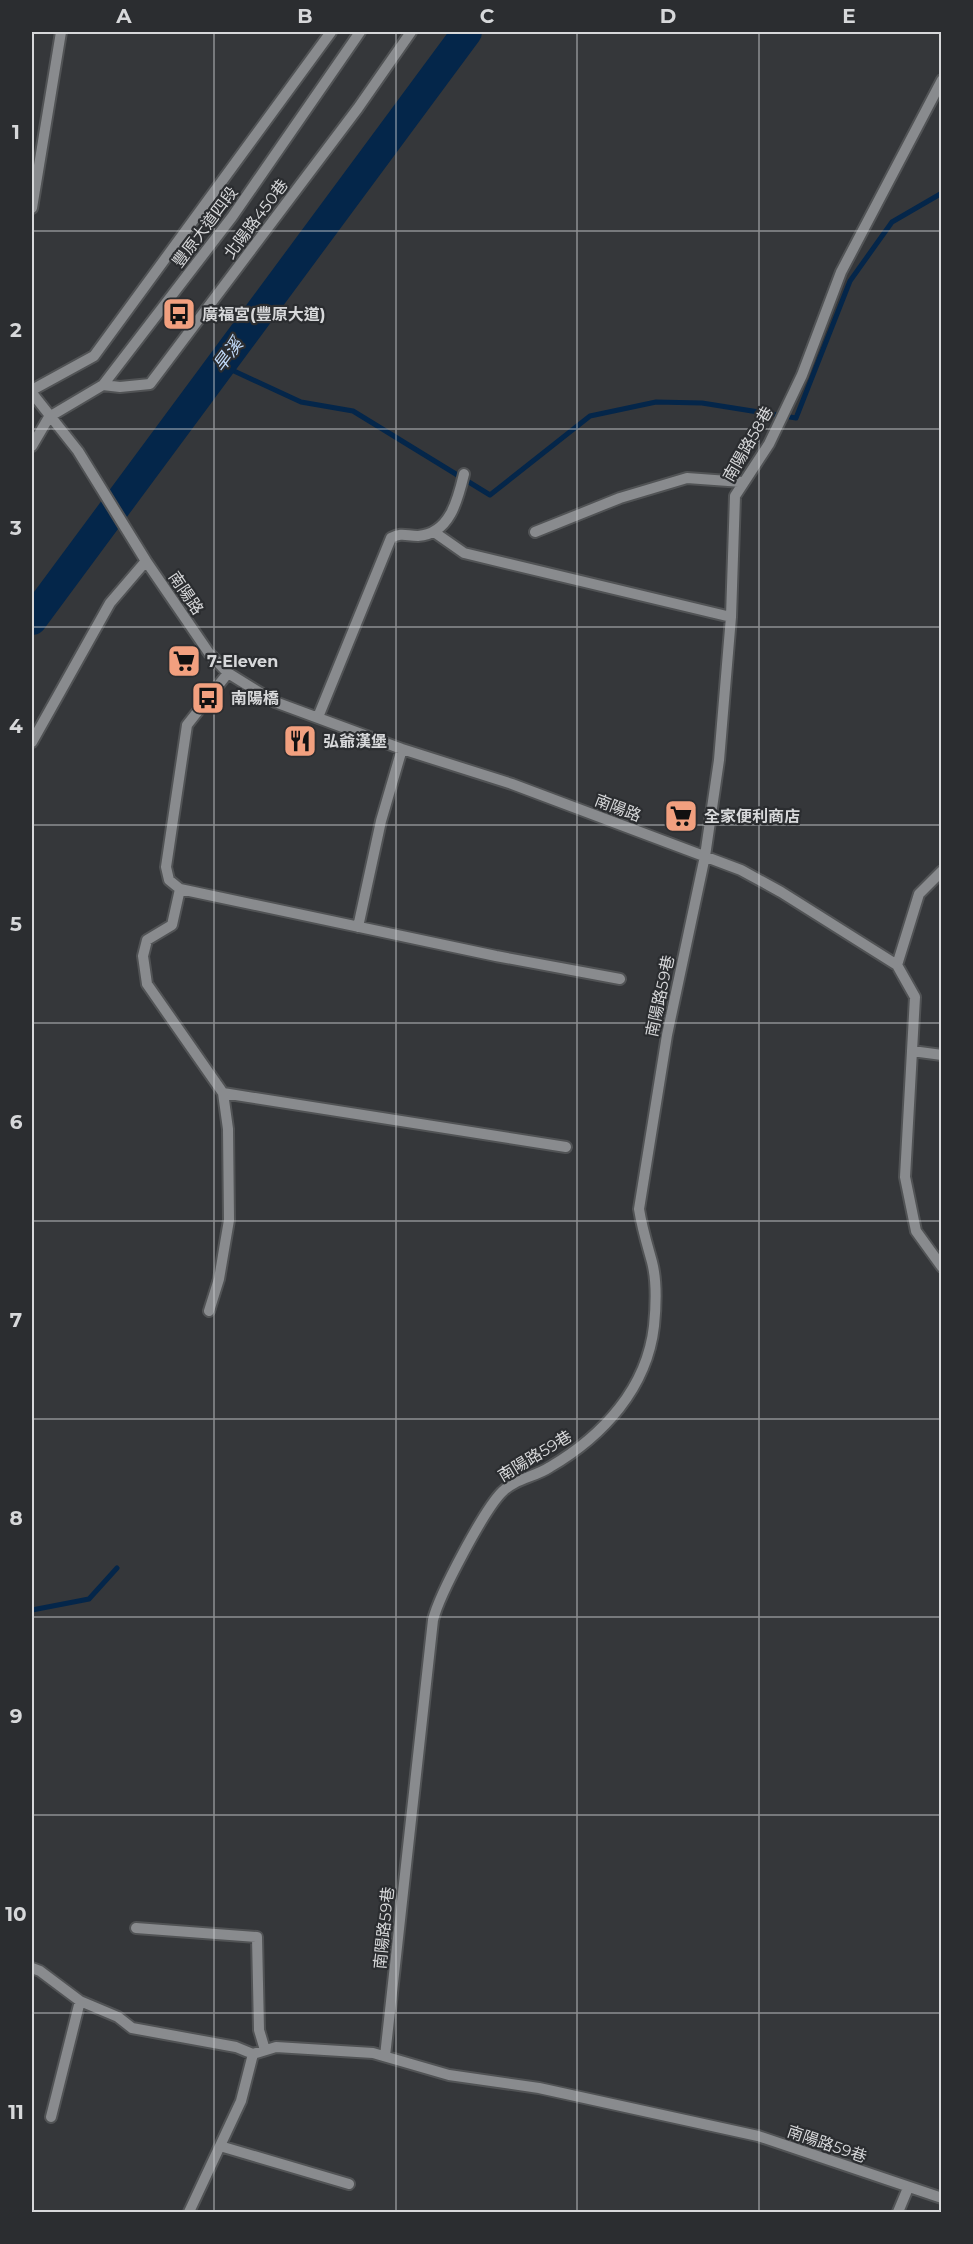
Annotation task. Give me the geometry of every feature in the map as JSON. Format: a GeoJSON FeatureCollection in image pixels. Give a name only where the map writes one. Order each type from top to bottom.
{"type":"FeatureCollection","features":[{"type":"Feature","properties":{"kind":"street"},"geometry":{"type":"LineString","coordinates":[[32,208],[61,32]]}},
{"type":"Feature","properties":{"kind":"street","name":"豐原大道四段"},"geometry":{"type":"LineString","coordinates":[[32,391],[94,356],[331,32]]}},
{"type":"Feature","properties":{"kind":"street","name":"豐原大道四段"},"geometry":{"type":"LineString","coordinates":[[49,417],[103,385],[232,217],[360,32]]}},
{"type":"Feature","properties":{"kind":"street","name":"北陽路450巷"},"geometry":{"type":"LineString","coordinates":[[103,385],[120,387],[150,384],[358,108],[411,32]]}},
{"type":"Feature","properties":{"kind":"street","name":"南陽路58巷"},"geometry":{"type":"LineString","coordinates":[[705,856],[719,760],[731,617],[735,496],[742,482],[769,444],[802,375],[841,272],[942,80]]}},
{"type":"Feature","properties":{"kind":"street"},"geometry":{"type":"LineString","coordinates":[[32,391],[49,417],[32,446]]}},
{"type":"Feature","properties":{"kind":"street","name":"南陽路"},"geometry":{"type":"LineString","coordinates":[[49,417],[78,451],[146,561],[209,653],[228,673],[275,702],[402,749],[512,784],[741,870],[781,892],[897,965],[915,997],[905,1178],[916,1231],[942,1267]]}},
{"type":"Feature","properties":{"kind":"street"},"geometry":{"type":"LineString","coordinates":[[318,717],[391,538],[401,533],[418,536],[434,532],[457,504],[464,474]]}},
{"type":"Feature","properties":{"kind":"street"},"geometry":{"type":"LineString","coordinates":[[535,532],[620,498],[687,478],[742,482]]}},
{"type":"Feature","properties":{"kind":"street"},"geometry":{"type":"LineString","coordinates":[[434,532],[464,553],[731,617]]}},
{"type":"Feature","properties":{"kind":"street"},"geometry":{"type":"LineString","coordinates":[[32,742],[110,603],[146,561]]}},
{"type":"Feature","properties":{"kind":"street"},"geometry":{"type":"LineString","coordinates":[[228,673],[187,725],[166,867],[169,880],[180,889],[620,979]]}},
{"type":"Feature","properties":{"kind":"street"},"geometry":{"type":"LineString","coordinates":[[358,927],[381,821],[402,749]]}},
{"type":"Feature","properties":{"kind":"street","name":"南陽路59巷"},"geometry":{"type":"LineString","coordinates":[[385,2056],[433,1620],[438,1602],[489,1507],[503,1490],[549,1468],[591,1439],[616,1414],[649,1354],[655,1293],[652,1263],[642,1235],[639,1209],[667,1035],[705,856]]}},
{"type":"Feature","properties":{"kind":"street"},"geometry":{"type":"LineString","coordinates":[[897,965],[919,894],[942,871]]}},
{"type":"Feature","properties":{"kind":"street"},"geometry":{"type":"LineString","coordinates":[[180,889],[172,925],[147,940],[143,956],[147,984],[224,1093],[228,1129],[230,1220],[219,1279],[208,1311]]}},
{"type":"Feature","properties":{"kind":"street"},"geometry":{"type":"LineString","coordinates":[[912,1051],[942,1055]]}},
{"type":"Feature","properties":{"kind":"street"},"geometry":{"type":"LineString","coordinates":[[224,1093],[566,1147]]}},
{"type":"Feature","properties":{"kind":"street"},"geometry":{"type":"LineString","coordinates":[[136,1928],[257,1938],[259,2030],[265,2050]]}},
{"type":"Feature","properties":{"kind":"street"},"geometry":{"type":"LineString","coordinates":[[32,1968],[40,1971],[80,2001],[118,2016],[132,2028],[236,2046],[253,2054],[241,2101],[189,2212]]}},
{"type":"Feature","properties":{"kind":"street"},"geometry":{"type":"LineString","coordinates":[[51,2117],[80,2001]]}},
{"type":"Feature","properties":{"kind":"street","name":"南陽路59巷"},"geometry":{"type":"LineString","coordinates":[[253,2054],[276,2048],[323,2048],[385,2056],[449,2075],[539,2088],[758,2136],[942,2198]]}},
{"type":"Feature","properties":{"kind":"street"},"geometry":{"type":"LineString","coordinates":[[220,2146],[349,2184]]}},
{"type":"Feature","properties":{"kind":"street"},"geometry":{"type":"LineString","coordinates":[[898,2212],[908,2188]]}},
{"type":"Feature","properties":{"kind":"waterway","name":"旱溪"},"geometry":{"type":"LineString","coordinates":[[32,620],[467,32]]}},
{"type":"Feature","properties":{"kind":"waterway"},"geometry":{"type":"LineString","coordinates":[[219,364],[301,402],[353,411],[490,495],[590,416],[656,402],[702,403],[796,418],[850,281],[892,222],[942,193]]}},
{"type":"Feature","properties":{"kind":"waterway"},"geometry":{"type":"LineString","coordinates":[[32,1610],[89,1599],[117,1568]]}},
{"type":"Feature","properties":{"kind":"place","name":"廣福宮(豐原大道)"},"geometry":{"type":"Point","coordinates":[179,314]}},
{"type":"Feature","properties":{"kind":"place","name":"7-Eleven"},"geometry":{"type":"Point","coordinates":[184,661]}},
{"type":"Feature","properties":{"kind":"place","name":"南陽橋"},"geometry":{"type":"Point","coordinates":[208,698]}},
{"type":"Feature","properties":{"kind":"place","name":"弘爺漢堡"},"geometry":{"type":"Point","coordinates":[300,741]}},
{"type":"Feature","properties":{"kind":"place","name":"全家便利商店"},"geometry":{"type":"Point","coordinates":[681,816]}}]}
